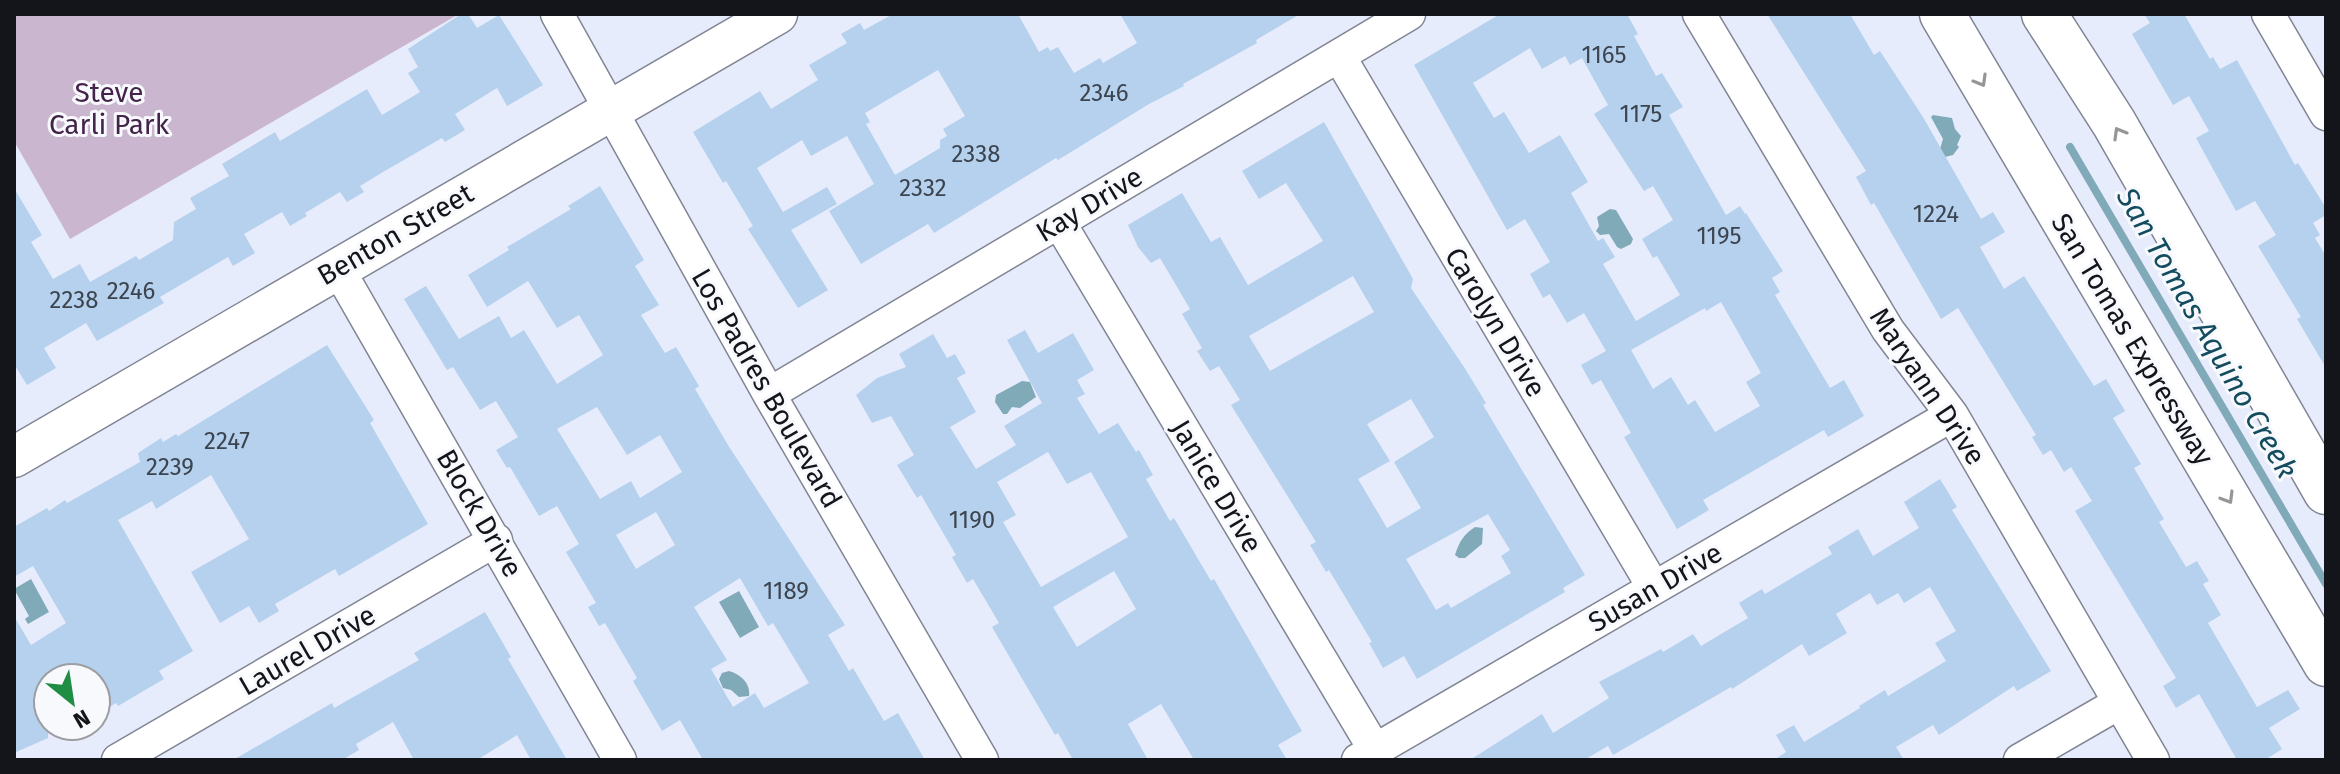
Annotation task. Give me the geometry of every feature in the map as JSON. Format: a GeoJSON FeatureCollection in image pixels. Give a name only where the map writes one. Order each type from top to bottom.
{"type":"FeatureCollection","features":[{"type":"Feature","properties":{"kind":"highway","name":"San Tomas Expressway"},"geometry":{"type":"LineString","coordinates":[[1942,14],[2326,664]]}},
{"type":"Feature","properties":{"kind":"highway"},"geometry":{"type":"LineString","coordinates":[[2044,14],[2114,123],[2326,492]]}},
{"type":"Feature","properties":{"kind":"main road","name":"Benton Street"},"geometry":{"type":"LineString","coordinates":[[14,456],[777,14]]}},
{"type":"Feature","properties":{"kind":"street","name":"Los Padres Boulevard"},"geometry":{"type":"LineString","coordinates":[[557,14],[769,394],[982,760]]}},
{"type":"Feature","properties":{"kind":"street","name":"Kay Drive"},"geometry":{"type":"LineString","coordinates":[[769,394],[1409,14]]}},
{"type":"Feature","properties":{"kind":"street","name":"Maryann Drive"},"geometry":{"type":"LineString","coordinates":[[1699,14],[1888,330],[1952,415],[2153,760]]}},
{"type":"Feature","properties":{"kind":"street"},"geometry":{"type":"LineString","coordinates":[[2268,14],[2326,114]]}},
{"type":"Feature","properties":{"kind":"street","name":"Carolyn Drive"},"geometry":{"type":"LineString","coordinates":[[1339,56],[1654,588]]}},
{"type":"Feature","properties":{"kind":"street","name":"Janice Drive"},"geometry":{"type":"LineString","coordinates":[[1059,222],[1366,755]]}},
{"type":"Feature","properties":{"kind":"street","name":"Block Drive"},"geometry":{"type":"LineString","coordinates":[[337,267],[620,760]]}},
{"type":"Feature","properties":{"kind":"street","name":"Susan Drive"},"geometry":{"type":"LineString","coordinates":[[1366,755],[1952,415]]}},
{"type":"Feature","properties":{"kind":"street","name":"Laurel Drive"},"geometry":{"type":"LineString","coordinates":[[118,760],[496,540]]}},
{"type":"Feature","properties":{"kind":"street"},"geometry":{"type":"LineString","coordinates":[[2020,760],[2119,703]]}},
{"type":"Feature","properties":{"kind":"green space","name":"Steve Carli Park"},"geometry":{"type":"Polygon","coordinates":[[[14,14],[459,14],[70,239],[14,141],[14,14]]]}},
{"type":"Feature","properties":{"kind":"water"},"geometry":{"type":"Polygon","coordinates":[[[1931,117],[1952,118],[1961,136],[1959,147],[1953,155],[1945,157],[1940,149],[1943,139],[1931,117]]]}},
{"type":"Feature","properties":{"kind":"water"},"geometry":{"type":"Polygon","coordinates":[[[1610,209],[1616,210],[1633,239],[1631,244],[1621,249],[1609,234],[1600,235],[1596,231],[1599,226],[1597,217],[1610,209]]]}},
{"type":"Feature","properties":{"kind":"water"},"geometry":{"type":"Polygon","coordinates":[[[1022,381],[1030,382],[1036,397],[1020,408],[1012,407],[1007,414],[1003,414],[995,402],[996,395],[1022,381]]]}},
{"type":"Feature","properties":{"kind":"water"},"geometry":{"type":"Polygon","coordinates":[[[1475,527],[1483,528],[1482,544],[1465,558],[1459,558],[1455,555],[1460,542],[1475,527]]]}},
{"type":"Feature","properties":{"kind":"water"},"geometry":{"type":"Polygon","coordinates":[[[31,579],[49,612],[28,624],[25,619],[29,616],[14,589],[31,579]]]}},
{"type":"Feature","properties":{"kind":"water"},"geometry":{"type":"Polygon","coordinates":[[[739,591],[759,627],[740,638],[719,602],[739,591]]]}},
{"type":"Feature","properties":{"kind":"water"},"geometry":{"type":"Polygon","coordinates":[[[729,671],[744,680],[749,696],[739,697],[723,688],[719,679],[722,673],[729,671]]]}},
{"type":"Feature","properties":{"kind":"building"},"geometry":{"type":"Polygon","coordinates":[[[461,14],[468,14],[477,28],[499,15],[543,85],[507,106],[497,88],[455,114],[465,130],[445,142],[442,138],[360,186],[364,192],[347,202],[340,192],[290,226],[282,212],[244,234],[255,253],[233,266],[228,257],[160,297],[164,303],[97,341],[86,323],[44,348],[56,368],[27,385],[14,364],[14,188],[42,235],[31,242],[53,279],[80,264],[90,282],[136,256],[139,260],[173,240],[174,222],[196,209],[190,198],[229,176],[222,164],[275,132],[280,141],[367,89],[382,115],[420,92],[408,73],[418,67],[408,49],[461,14]]]}},
{"type":"Feature","properties":{"kind":"building"},"geometry":{"type":"Polygon","coordinates":[[[893,14],[1018,14],[1039,52],[1048,47],[1050,51],[1058,47],[1074,73],[1100,58],[1103,63],[1137,43],[1120,14],[1300,14],[1256,40],[1257,43],[1058,160],[1056,158],[934,233],[928,224],[861,264],[829,211],[874,184],[847,136],[811,156],[802,140],[757,168],[783,212],[827,187],[837,204],[791,230],[828,290],[798,308],[748,229],[753,226],[693,132],[760,91],[771,109],[818,80],[809,65],[847,43],[841,34],[860,23],[864,30],[893,14]],[[938,70],[865,113],[870,122],[866,124],[895,175],[940,148],[940,140],[947,136],[943,129],[965,116],[938,70]]]}},
{"type":"Feature","properties":{"kind":"building"},"geometry":{"type":"Polygon","coordinates":[[[1500,14],[1627,14],[1638,34],[1634,36],[1656,76],[1662,73],[1683,107],[1669,115],[1726,215],[1740,206],[1746,213],[1783,271],[1772,278],[1780,292],[1775,295],[1830,388],[1844,380],[1864,416],[1828,437],[1824,430],[1703,500],[1709,510],[1677,529],[1624,437],[1631,433],[1601,380],[1592,385],[1581,365],[1606,351],[1584,313],[1567,323],[1550,294],[1543,298],[1530,274],[1550,262],[1525,219],[1507,230],[1414,65],[1500,14]],[[1530,48],[1473,83],[1494,118],[1504,112],[1529,153],[1560,135],[1588,182],[1571,193],[1598,241],[1603,238],[1615,257],[1603,264],[1636,321],[1680,295],[1657,256],[1653,258],[1642,239],[1673,220],[1653,186],[1644,191],[1594,114],[1608,105],[1582,58],[1570,65],[1565,56],[1542,69],[1530,48]],[[1721,302],[1631,350],[1653,389],[1671,377],[1688,405],[1695,400],[1715,432],[1760,406],[1746,382],[1761,373],[1721,302]]]}},
{"type":"Feature","properties":{"kind":"building"},"geometry":{"type":"Polygon","coordinates":[[[1767,14],[1850,14],[1874,55],[1880,51],[1923,117],[1981,219],[1993,212],[2005,232],[1980,247],[2004,289],[2024,276],[2094,386],[2106,379],[2125,411],[2113,418],[2141,464],[2134,468],[2164,519],[2159,522],[2186,567],[2197,561],[2209,581],[2203,584],[2221,615],[2208,623],[2257,707],[2288,690],[2300,709],[2269,728],[2282,749],[2265,760],[2237,760],[2199,694],[2176,708],[2163,686],[2176,678],[2075,511],[2092,501],[2071,467],[2064,472],[2051,450],[2043,455],[2032,437],[2036,435],[1958,308],[1941,319],[1856,177],[1866,171],[1767,14]]]}},
{"type":"Feature","properties":{"kind":"building"},"geometry":{"type":"Polygon","coordinates":[[[2144,14],[2184,14],[2210,59],[2213,57],[2220,69],[2237,60],[2295,165],[2298,163],[2326,208],[2326,215],[2313,223],[2320,235],[2315,238],[2326,256],[2326,368],[2297,319],[2301,317],[2258,246],[2276,235],[2255,201],[2236,211],[2196,138],[2209,131],[2189,96],[2173,105],[2132,34],[2150,23],[2144,14]]]}},
{"type":"Feature","properties":{"kind":"building"},"geometry":{"type":"Polygon","coordinates":[[[1324,122],[1413,279],[1411,288],[1486,403],[1483,405],[1585,575],[1563,588],[1565,592],[1417,679],[1404,656],[1383,668],[1369,643],[1372,642],[1329,570],[1326,572],[1310,545],[1316,542],[1231,405],[1240,400],[1219,366],[1210,371],[1197,351],[1202,348],[1182,314],[1190,309],[1160,258],[1151,263],[1138,247],[1128,225],[1182,193],[1211,242],[1220,237],[1248,285],[1323,241],[1286,183],[1259,199],[1242,171],[1324,122]],[[1353,276],[1249,336],[1270,371],[1374,312],[1353,276]],[[1411,399],[1367,424],[1390,461],[1358,479],[1387,528],[1421,508],[1394,462],[1434,437],[1411,399]],[[1488,514],[1406,559],[1436,610],[1448,603],[1451,608],[1511,573],[1501,556],[1510,550],[1488,514]]]}},
{"type":"Feature","properties":{"kind":"building"},"geometry":{"type":"Polygon","coordinates":[[[600,186],[644,260],[635,266],[659,305],[641,315],[665,353],[676,347],[699,386],[695,389],[728,445],[845,625],[828,635],[849,671],[853,668],[884,721],[898,713],[925,760],[703,760],[680,720],[662,731],[633,681],[637,678],[605,623],[599,626],[588,607],[596,603],[566,552],[579,544],[557,506],[539,516],[510,467],[507,468],[496,450],[518,437],[496,401],[480,410],[453,367],[447,370],[404,299],[426,286],[459,339],[499,316],[511,338],[524,330],[557,384],[603,355],[579,315],[557,328],[528,281],[487,307],[468,275],[509,250],[507,247],[571,209],[568,206],[600,186]],[[597,407],[557,429],[600,499],[631,481],[640,498],[682,472],[660,435],[627,455],[597,407]],[[656,512],[616,535],[636,569],[675,545],[656,512]],[[740,578],[694,607],[727,660],[711,669],[733,707],[755,693],[764,708],[809,683],[773,623],[768,626],[740,578]]]}},
{"type":"Feature","properties":{"kind":"building"},"geometry":{"type":"Polygon","coordinates":[[[1025,330],[1038,353],[1073,333],[1094,370],[1077,380],[1085,394],[1077,398],[1099,434],[1118,423],[1136,452],[1139,450],[1153,475],[1146,479],[1170,521],[1174,518],[1211,581],[1214,579],[1302,731],[1278,745],[1287,760],[1194,760],[1161,704],[1128,724],[1148,760],[1073,760],[1058,733],[1055,735],[992,627],[999,623],[973,579],[967,583],[952,557],[956,555],[921,495],[917,498],[897,465],[914,455],[891,416],[872,423],[856,395],[877,378],[906,367],[899,354],[933,334],[947,358],[955,354],[966,373],[957,378],[976,412],[950,427],[976,469],[1016,445],[1004,426],[1042,403],[1007,340],[1025,330]],[[1048,452],[997,482],[1016,515],[1003,522],[1041,587],[1128,537],[1091,472],[1067,484],[1048,452]],[[1114,571],[1053,607],[1077,647],[1136,609],[1114,571]]]}},
{"type":"Feature","properties":{"kind":"building"},"geometry":{"type":"Polygon","coordinates":[[[327,345],[374,420],[370,423],[428,524],[339,576],[335,569],[275,604],[279,611],[259,623],[249,606],[220,623],[191,572],[249,539],[211,475],[156,509],[152,501],[118,520],[193,651],[159,671],[164,679],[118,706],[116,703],[112,705],[112,662],[32,662],[32,742],[39,742],[14,753],[14,616],[31,645],[66,623],[33,566],[14,577],[14,527],[47,508],[49,511],[65,500],[67,503],[140,462],[138,453],[161,438],[163,442],[176,434],[178,436],[327,345]]]}},
{"type":"Feature","properties":{"kind":"building"},"geometry":{"type":"Polygon","coordinates":[[[1940,479],[1957,507],[1952,510],[2051,671],[2017,691],[2014,686],[1939,735],[1933,725],[1896,747],[1904,760],[1774,760],[1786,752],[1776,735],[1794,725],[1804,742],[1885,690],[1888,696],[1946,661],[1935,643],[1956,631],[1930,587],[1904,603],[1898,593],[1877,605],[1870,593],[1836,614],[1847,633],[1809,656],[1802,644],[1732,689],[1613,755],[1608,746],[1584,760],[1470,760],[1542,714],[1553,733],[1609,698],[1599,682],[1661,649],[1663,652],[1693,634],[1701,646],[1748,618],[1739,603],[1762,589],[1765,594],[1832,554],[1828,547],[1858,529],[1873,556],[1919,528],[1904,502],[1940,479]]]}},
{"type":"Feature","properties":{"kind":"building"},"geometry":{"type":"Polygon","coordinates":[[[485,612],[511,657],[508,659],[567,760],[531,760],[517,735],[477,760],[414,760],[393,722],[356,744],[359,750],[342,760],[233,760],[332,703],[334,708],[419,660],[414,653],[485,612]]]}},
{"type":"Feature","properties":{"kind":"waterway","name":"San Tomas Aquino Creek"},"geometry":{"type":"LineString","coordinates":[[2070,147],[2326,584]]}}]}
